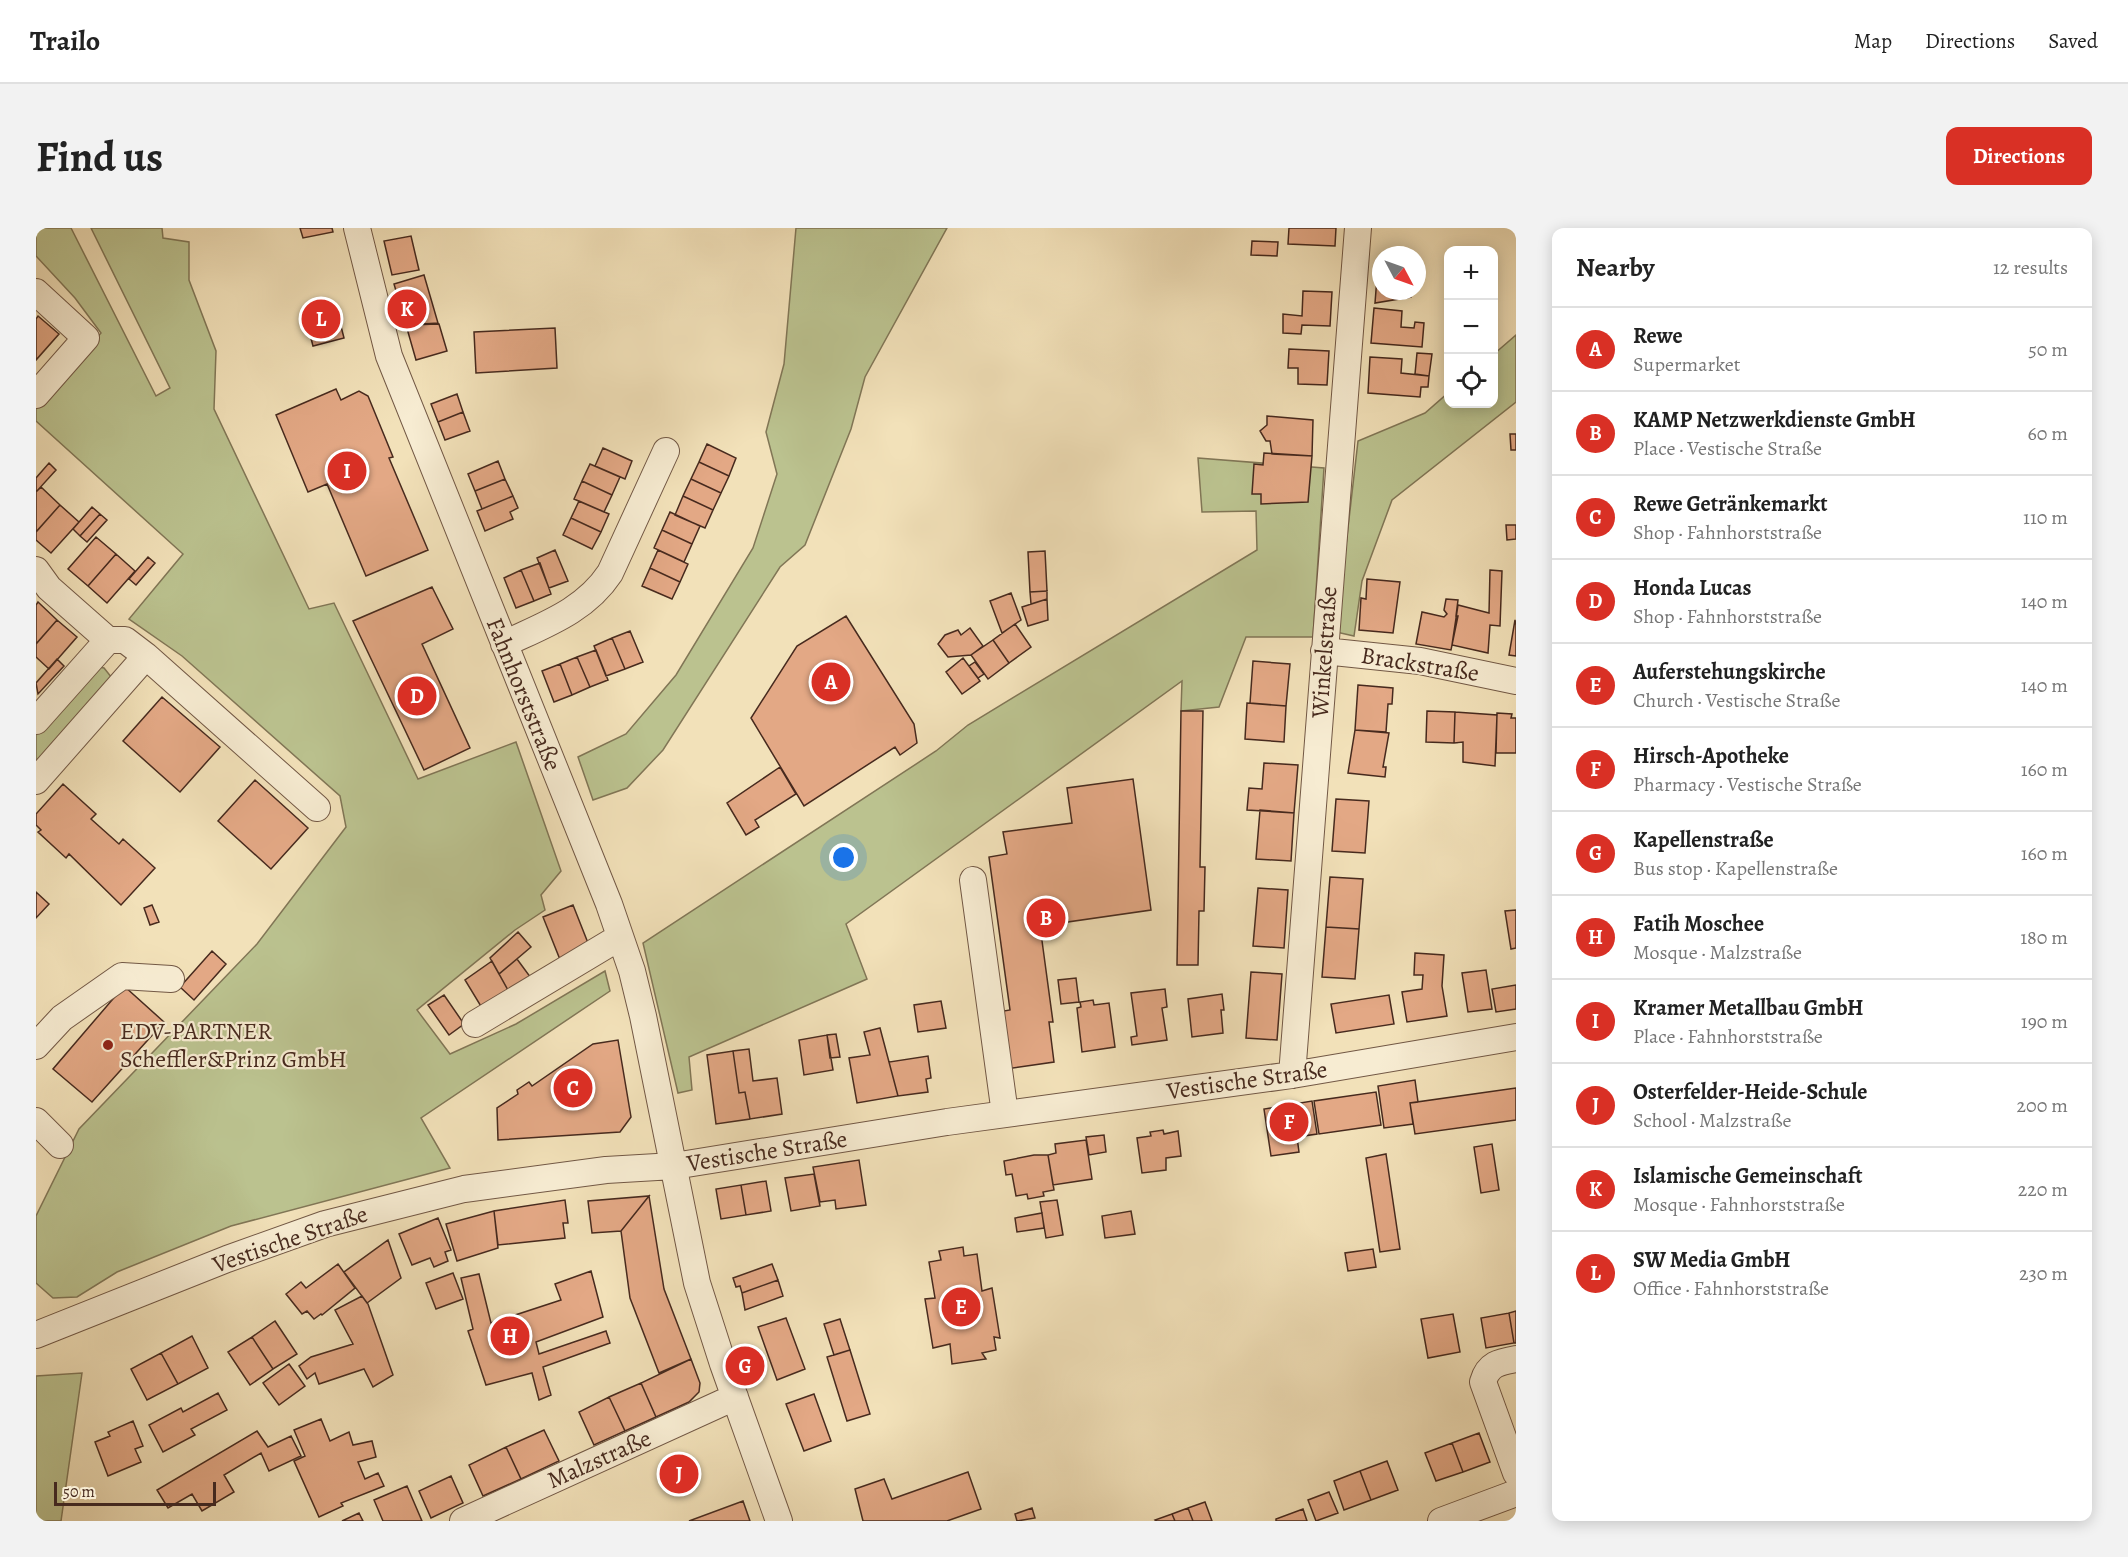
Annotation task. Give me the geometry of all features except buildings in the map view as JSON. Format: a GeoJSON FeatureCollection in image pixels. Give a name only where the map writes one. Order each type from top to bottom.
{"type":"FeatureCollection","features":[{"type":"Feature","properties":{"kind":"street","name":"Fahnhorststraße"},"geometry":{"type":"LineString","coordinates":[[357,228],[389,356],[620,937],[643,1016],[697,1283],[735,1398],[780,1521]]}},
{"type":"Feature","properties":{"kind":"street","name":"Winkelstraße"},"geometry":{"type":"LineString","coordinates":[[1292,1075],[1358,228]]}},
{"type":"Feature","properties":{"kind":"street"},"geometry":{"type":"LineString","coordinates":[[36,292],[86,338],[36,395]]}},
{"type":"Feature","properties":{"kind":"street"},"geometry":{"type":"LineString","coordinates":[[504,644],[580,606],[602,586],[666,451]]}},
{"type":"Feature","properties":{"kind":"street"},"geometry":{"type":"LineString","coordinates":[[36,570],[49,588],[108,640],[125,640],[147,656],[317,808]]}},
{"type":"Feature","properties":{"kind":"street"},"geometry":{"type":"LineString","coordinates":[[36,721],[108,640]]}},
{"type":"Feature","properties":{"kind":"street","name":"Brackstraße"},"geometry":{"type":"LineString","coordinates":[[1324,651],[1420,661],[1516,681]]}},
{"type":"Feature","properties":{"kind":"street"},"geometry":{"type":"LineString","coordinates":[[36,781],[147,656]]}},
{"type":"Feature","properties":{"kind":"street"},"geometry":{"type":"LineString","coordinates":[[973,880],[1005,1114]]}},
{"type":"Feature","properties":{"kind":"street"},"geometry":{"type":"LineString","coordinates":[[475,1024],[620,937]]}},
{"type":"Feature","properties":{"kind":"street"},"geometry":{"type":"LineString","coordinates":[[36,1046],[62,1018],[122,976],[171,979]]}},
{"type":"Feature","properties":{"kind":"street","name":"Vestische Straße"},"geometry":{"type":"LineString","coordinates":[[36,1335],[325,1224],[464,1189],[534,1178],[674,1166],[1005,1114],[1292,1075],[1516,1037]]}},
{"type":"Feature","properties":{"kind":"street"},"geometry":{"type":"LineString","coordinates":[[36,1121],[60,1145]]}},
{"type":"Feature","properties":{"kind":"street"},"geometry":{"type":"LineString","coordinates":[[1516,1359],[1498,1362],[1486,1371],[1483,1382],[1516,1473]]}},
{"type":"Feature","properties":{"kind":"street","name":"Malzstraße"},"geometry":{"type":"LineString","coordinates":[[464,1521],[735,1398]]}},
{"type":"Feature","properties":{"kind":"street"},"geometry":{"type":"LineString","coordinates":[[1441,1521],[1516,1493]]}},
{"type":"Feature","properties":{"kind":"green space"},"geometry":{"type":"Polygon","coordinates":[[[36,228],[71,228],[156,396],[170,388],[91,228],[162,228],[163,238],[189,242],[189,280],[216,351],[214,409],[309,609],[334,603],[418,779],[516,742],[561,871],[541,895],[545,910],[515,930],[417,1010],[450,1054],[516,1024],[605,971],[610,991],[421,1118],[450,1168],[231,1226],[117,1272],[77,1297],[53,1298],[36,1283],[36,1216],[79,1129],[257,944],[346,827],[340,796],[182,656],[129,619],[183,554],[36,421],[36,407],[101,333],[75,298],[36,256],[36,228]]]}},
{"type":"Feature","properties":{"kind":"green space"},"geometry":{"type":"Polygon","coordinates":[[[796,228],[947,228],[865,377],[851,429],[805,545],[780,567],[663,750],[627,788],[593,800],[578,757],[626,734],[676,675],[753,548],[777,474],[766,432],[784,364],[796,228]]]}},
{"type":"Feature","properties":{"kind":"green space"},"geometry":{"type":"Polygon","coordinates":[[[1516,335],[1516,402],[1392,500],[1362,581],[1354,636],[1336,632],[1358,441],[1425,413],[1444,396],[1444,408],[1498,408],[1498,351],[1516,335]]]}},
{"type":"Feature","properties":{"kind":"green space"},"geometry":{"type":"Polygon","coordinates":[[[1198,458],[1324,468],[1313,637],[1246,637],[1219,707],[1181,711],[1182,681],[846,924],[867,979],[689,1057],[692,1090],[678,1093],[643,943],[936,751],[968,725],[1257,550],[1256,511],[1202,512],[1198,458]]]}},
{"type":"Feature","properties":{"kind":"green space"},"geometry":{"type":"Polygon","coordinates":[[[99,667],[104,668],[112,678],[36,769],[36,732],[99,667]]]}},
{"type":"Feature","properties":{"kind":"green space"},"geometry":{"type":"Polygon","coordinates":[[[82,1373],[61,1521],[36,1521],[36,1376],[82,1373]]]}},
{"type":"Feature","properties":{"kind":"place","name":"Islamische Gemeinschaft"},"geometry":{"type":"Point","coordinates":[407,309]}},
{"type":"Feature","properties":{"kind":"place","name":"SW Media GmbH"},"geometry":{"type":"Point","coordinates":[321,319]}},
{"type":"Feature","properties":{"kind":"place","name":"Kramer Metallbau GmbH"},"geometry":{"type":"Point","coordinates":[347,471]}},
{"type":"Feature","properties":{"kind":"place","name":"Rewe"},"geometry":{"type":"Point","coordinates":[831,682]}},
{"type":"Feature","properties":{"kind":"place","name":"Honda Lucas"},"geometry":{"type":"Point","coordinates":[417,696]}},
{"type":"Feature","properties":{"kind":"place","name":"KAMP Netzwerkdienste GmbH"},"geometry":{"type":"Point","coordinates":[1046,918]}},
{"type":"Feature","properties":{"kind":"place","name":"EDV-PARTNER Scheffler&Prinz GmbH"},"geometry":{"type":"Point","coordinates":[108,1045]}},
{"type":"Feature","properties":{"kind":"place","name":"Rewe Getränkemarkt"},"geometry":{"type":"Point","coordinates":[573,1088]}},
{"type":"Feature","properties":{"kind":"place","name":"Hirsch-Apotheke"},"geometry":{"type":"Point","coordinates":[1289,1122]}},
{"type":"Feature","properties":{"kind":"place","name":"Auferstehungskirche"},"geometry":{"type":"Point","coordinates":[961,1307]}},
{"type":"Feature","properties":{"kind":"place","name":"Fatih Moschee"},"geometry":{"type":"Point","coordinates":[510,1336]}},
{"type":"Feature","properties":{"kind":"place","name":"Kapellenstraße"},"geometry":{"type":"Point","coordinates":[745,1366]}},
{"type":"Feature","properties":{"kind":"place","name":"Osterfelder-Heide-Schule"},"geometry":{"type":"Point","coordinates":[679,1474]}}]}
